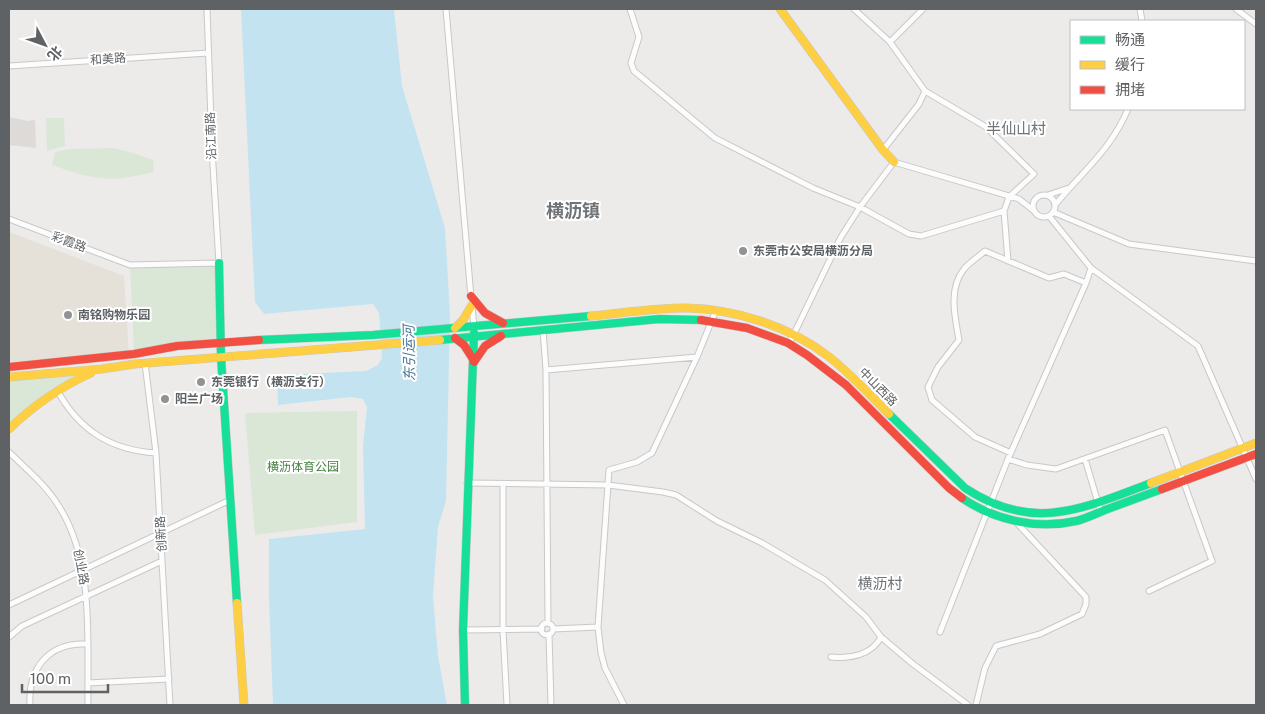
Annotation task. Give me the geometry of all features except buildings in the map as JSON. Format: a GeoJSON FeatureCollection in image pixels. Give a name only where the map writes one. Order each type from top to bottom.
{"type":"FeatureCollection","features":[{"type":"Feature","properties":{"kind":"main road"},"geometry":{"type":"LineString","coordinates":[[780,9],[894,162]]}},
{"type":"Feature","properties":{"kind":"main road"},"geometry":{"type":"LineString","coordinates":[[218,264],[221,357],[244,705]]}},
{"type":"Feature","properties":{"kind":"main road"},"geometry":{"type":"LineString","coordinates":[[455,328],[467,315],[471,301],[485,314],[505,323]]}},
{"type":"Feature","properties":{"kind":"main road","name":"中山西路"},"geometry":{"type":"LineString","coordinates":[[9,367],[45,365],[134,354],[177,346],[222,342],[373,335],[684,308],[716,310],[763,321],[811,344],[833,360],[956,480],[973,493],[991,503],[1018,512],[1046,514],[1074,511],[1256,443]]}},
{"type":"Feature","properties":{"kind":"main road","name":"中山西路"},"geometry":{"type":"LineString","coordinates":[[102,370],[145,363],[374,346],[659,319],[712,320],[760,331],[806,353],[826,368],[961,498],[987,513],[1016,522],[1046,524],[1076,521],[1256,454]]}},
{"type":"Feature","properties":{"kind":"main road"},"geometry":{"type":"LineString","coordinates":[[465,705],[463,630],[474,326]]}},
{"type":"Feature","properties":{"kind":"main road"},"geometry":{"type":"LineString","coordinates":[[473,362],[485,346],[506,334]]}},
{"type":"Feature","properties":{"kind":"main road"},"geometry":{"type":"LineString","coordinates":[[455,338],[467,349],[473,362]]}},
{"type":"Feature","properties":{"kind":"main road"},"geometry":{"type":"LineString","coordinates":[[9,377],[102,370]]}},
{"type":"Feature","properties":{"kind":"main road"},"geometry":{"type":"LineString","coordinates":[[9,429],[37,404],[57,390],[81,377],[102,370]]}},
{"type":"Feature","properties":{"kind":"street","name":"沿江南路"},"geometry":{"type":"LineString","coordinates":[[206,9],[218,264]]}},
{"type":"Feature","properties":{"kind":"street"},"geometry":{"type":"LineString","coordinates":[[446,9],[474,326]]}},
{"type":"Feature","properties":{"kind":"street"},"geometry":{"type":"LineString","coordinates":[[630,9],[639,37],[631,64],[634,71],[715,138],[813,188],[860,207],[909,234],[921,236],[1004,211]]}},
{"type":"Feature","properties":{"kind":"street"},"geometry":{"type":"LineString","coordinates":[[854,9],[890,42],[925,90],[986,127],[1034,174],[1009,197],[1004,211],[1008,261]]}},
{"type":"Feature","properties":{"kind":"street"},"geometry":{"type":"LineString","coordinates":[[890,42],[923,9]]}},
{"type":"Feature","properties":{"kind":"street"},"geometry":{"type":"LineString","coordinates":[[1236,9],[1256,24]]}},
{"type":"Feature","properties":{"kind":"street","name":"和美路"},"geometry":{"type":"LineString","coordinates":[[9,66],[208,53]]}},
{"type":"Feature","properties":{"kind":"street"},"geometry":{"type":"LineString","coordinates":[[884,150],[919,104],[925,90]]}},
{"type":"Feature","properties":{"kind":"street"},"geometry":{"type":"LineString","coordinates":[[1051,214],[1055,205],[1069,187],[1100,157],[1113,138],[1127,110]]}},
{"type":"Feature","properties":{"kind":"street"},"geometry":{"type":"LineString","coordinates":[[789,344],[841,237],[860,207],[894,162],[1018,200],[1033,210],[1039,217],[1051,214],[1128,244],[1256,261]]}},
{"type":"Feature","properties":{"kind":"street"},"geometry":{"type":"LineString","coordinates":[[1048,196],[1069,187]]}},
{"type":"Feature","properties":{"kind":"street"},"geometry":{"type":"LineString","coordinates":[[1018,200],[1036,198],[1041,195],[1053,199],[1055,205]]}},
{"type":"Feature","properties":{"kind":"street"},"geometry":{"type":"LineString","coordinates":[[1033,210],[1032,204],[1036,198]]}},
{"type":"Feature","properties":{"kind":"street"},"geometry":{"type":"LineString","coordinates":[[1051,214],[1091,268],[1198,346],[1256,479]]}},
{"type":"Feature","properties":{"kind":"street","name":"彩霞路"},"geometry":{"type":"LineString","coordinates":[[9,219],[39,232],[130,264],[218,264]]}},
{"type":"Feature","properties":{"kind":"street"},"geometry":{"type":"LineString","coordinates":[[1011,453],[975,437],[932,400],[928,387],[938,367],[959,340],[953,301],[960,274],[985,251],[1049,278],[1064,274],[1086,283]]}},
{"type":"Feature","properties":{"kind":"street"},"geometry":{"type":"LineString","coordinates":[[940,632],[1008,459],[1091,268]]}},
{"type":"Feature","properties":{"kind":"street"},"geometry":{"type":"LineString","coordinates":[[624,705],[601,654],[598,627],[609,470],[637,462],[652,453],[697,357],[716,310]]}},
{"type":"Feature","properties":{"kind":"street"},"geometry":{"type":"LineString","coordinates":[[543,330],[546,370],[548,484],[548,623]]}},
{"type":"Feature","properties":{"kind":"street"},"geometry":{"type":"LineString","coordinates":[[546,370],[697,357]]}},
{"type":"Feature","properties":{"kind":"street","name":"创新路"},"geometry":{"type":"LineString","coordinates":[[145,363],[156,453],[170,705]]}},
{"type":"Feature","properties":{"kind":"street"},"geometry":{"type":"LineString","coordinates":[[57,390],[72,413],[81,423],[98,436],[129,450],[156,453]]}},
{"type":"Feature","properties":{"kind":"street"},"geometry":{"type":"LineString","coordinates":[[1008,459],[1027,465],[1056,469],[1165,430],[1212,562],[1149,591]]}},
{"type":"Feature","properties":{"kind":"street","name":"创业路"},"geometry":{"type":"LineString","coordinates":[[9,452],[43,485],[63,513],[75,539],[83,570],[86,597],[88,705]]}},
{"type":"Feature","properties":{"kind":"street"},"geometry":{"type":"LineString","coordinates":[[1085,459],[1101,512]]}},
{"type":"Feature","properties":{"kind":"street"},"geometry":{"type":"LineString","coordinates":[[467,484],[608,485],[663,492],[686,500],[717,521],[762,543],[825,580],[866,617],[881,636],[913,664],[968,705]]}},
{"type":"Feature","properties":{"kind":"street"},"geometry":{"type":"LineString","coordinates":[[503,484],[503,630],[507,705]]}},
{"type":"Feature","properties":{"kind":"street"},"geometry":{"type":"LineString","coordinates":[[9,605],[230,500]]}},
{"type":"Feature","properties":{"kind":"street"},"geometry":{"type":"LineString","coordinates":[[976,705],[985,668],[996,646],[1040,634],[1082,614],[1086,604],[1086,597],[1016,522]]}},
{"type":"Feature","properties":{"kind":"street"},"geometry":{"type":"LineString","coordinates":[[9,637],[22,626],[162,561]]}},
{"type":"Feature","properties":{"kind":"street"},"geometry":{"type":"LineString","coordinates":[[463,630],[542,628],[544,624],[548,623]]}},
{"type":"Feature","properties":{"kind":"street"},"geometry":{"type":"LineString","coordinates":[[548,623],[552,625],[553,629]]}},
{"type":"Feature","properties":{"kind":"street"},"geometry":{"type":"LineString","coordinates":[[553,629],[598,627]]}},
{"type":"Feature","properties":{"kind":"street"},"geometry":{"type":"LineString","coordinates":[[542,628],[543,633],[550,634]]}},
{"type":"Feature","properties":{"kind":"street"},"geometry":{"type":"LineString","coordinates":[[551,705],[550,634],[553,629]]}},
{"type":"Feature","properties":{"kind":"street"},"geometry":{"type":"LineString","coordinates":[[831,657],[845,658],[866,652],[874,646],[881,636]]}},
{"type":"Feature","properties":{"kind":"street"},"geometry":{"type":"LineString","coordinates":[[30,705],[31,682],[36,670],[44,660],[53,652],[64,647],[75,644],[87,644]]}},
{"type":"Feature","properties":{"kind":"street"},"geometry":{"type":"LineString","coordinates":[[88,683],[169,679]]}},
{"type":"Feature","properties":{"kind":"shaded area"},"geometry":{"type":"Polygon","coordinates":[[[9,117],[28,121],[35,120],[36,148],[9,145],[9,117]]]}},
{"type":"Feature","properties":{"kind":"shaded area","name":"南铭购物乐园"},"geometry":{"type":"Polygon","coordinates":[[[9,232],[124,276],[129,354],[9,362],[9,232]]]}},
{"type":"Feature","properties":{"kind":"green space"},"geometry":{"type":"Polygon","coordinates":[[[46,118],[64,118],[65,146],[47,151],[46,118]]]}},
{"type":"Feature","properties":{"kind":"green space"},"geometry":{"type":"Polygon","coordinates":[[[113,148],[153,160],[154,172],[113,179],[77,173],[52,165],[55,152],[70,149],[113,148]]]}},
{"type":"Feature","properties":{"kind":"green space"},"geometry":{"type":"Polygon","coordinates":[[[219,263],[222,342],[134,354],[130,265],[219,263]]]}},
{"type":"Feature","properties":{"kind":"green space"},"geometry":{"type":"Polygon","coordinates":[[[102,369],[78,379],[9,430],[9,378],[102,369]]]}},
{"type":"Feature","properties":{"kind":"green space","name":"横沥体育公园"},"geometry":{"type":"Polygon","coordinates":[[[357,411],[357,522],[255,535],[245,413],[357,411]]]}},
{"type":"Feature","properties":{"kind":"water","name":"东引运河"},"geometry":{"type":"Polygon","coordinates":[[[241,9],[394,9],[402,86],[445,228],[450,314],[446,501],[438,527],[433,596],[438,656],[447,705],[273,705],[269,539],[365,529],[363,446],[367,408],[363,399],[351,397],[278,405],[277,375],[366,371],[378,365],[382,358],[379,313],[373,304],[264,314],[255,302],[241,9]]]}},
{"type":"Feature","properties":{"kind":"traffic: fast"},"geometry":{"type":"LineString","coordinates":[[219,263],[221,357],[237,603]]}},
{"type":"Feature","properties":{"kind":"traffic: fast"},"geometry":{"type":"LineString","coordinates":[[259,340],[373,335],[591,316]]}},
{"type":"Feature","properties":{"kind":"traffic: fast"},"geometry":{"type":"LineString","coordinates":[[440,340],[659,319],[701,320]]}},
{"type":"Feature","properties":{"kind":"traffic: fast"},"geometry":{"type":"LineString","coordinates":[[465,705],[463,630],[474,333]]}},
{"type":"Feature","properties":{"kind":"traffic: fast"},"geometry":{"type":"LineString","coordinates":[[889,414],[965,488],[990,502],[1013,510],[1036,513],[1080,508],[1151,483]]}},
{"type":"Feature","properties":{"kind":"traffic: fast"},"geometry":{"type":"LineString","coordinates":[[962,498],[974,506],[1002,517],[1016,521],[1046,524],[1079,520],[1162,489]]}},
{"type":"Feature","properties":{"kind":"traffic: slow"},"geometry":{"type":"LineString","coordinates":[[780,9],[883,150],[894,162]]}},
{"type":"Feature","properties":{"kind":"traffic: slow"},"geometry":{"type":"LineString","coordinates":[[455,328],[463,320],[472,305]]}},
{"type":"Feature","properties":{"kind":"traffic: slow"},"geometry":{"type":"LineString","coordinates":[[591,316],[686,308],[724,312],[761,321],[796,336],[828,356],[889,414]]}},
{"type":"Feature","properties":{"kind":"traffic: slow"},"geometry":{"type":"LineString","coordinates":[[9,377],[102,369],[135,364],[440,340]]}},
{"type":"Feature","properties":{"kind":"traffic: slow"},"geometry":{"type":"LineString","coordinates":[[9,429],[48,397],[91,373]]}},
{"type":"Feature","properties":{"kind":"traffic: slow"},"geometry":{"type":"LineString","coordinates":[[1151,483],[1256,443]]}},
{"type":"Feature","properties":{"kind":"traffic: slow"},"geometry":{"type":"LineString","coordinates":[[237,603],[244,705]]}},
{"type":"Feature","properties":{"kind":"traffic: jam"},"geometry":{"type":"LineString","coordinates":[[471,296],[485,313],[503,323]]}},
{"type":"Feature","properties":{"kind":"traffic: jam"},"geometry":{"type":"LineString","coordinates":[[701,320],[747,328],[788,343],[807,355],[846,385],[949,488],[962,498]]}},
{"type":"Feature","properties":{"kind":"traffic: jam"},"geometry":{"type":"LineString","coordinates":[[474,362],[485,346],[501,336]]}},
{"type":"Feature","properties":{"kind":"traffic: jam"},"geometry":{"type":"LineString","coordinates":[[455,338],[464,345],[473,359]]}},
{"type":"Feature","properties":{"kind":"traffic: jam"},"geometry":{"type":"LineString","coordinates":[[9,367],[134,354],[177,346],[259,340]]}},
{"type":"Feature","properties":{"kind":"traffic: jam"},"geometry":{"type":"LineString","coordinates":[[1162,489],[1256,454]]}},
{"type":"Feature","properties":{"kind":"place","name":"东莞市公安局横沥分局"},"geometry":{"type":"Point","coordinates":[743,251]}},
{"type":"Feature","properties":{"kind":"place","name":"南铭购物乐园"},"geometry":{"type":"Point","coordinates":[68,315]}},
{"type":"Feature","properties":{"kind":"place","name":"东莞银行（横沥支行）"},"geometry":{"type":"Point","coordinates":[201,382]}},
{"type":"Feature","properties":{"kind":"place","name":"阳兰广场"},"geometry":{"type":"Point","coordinates":[165,399]}},
{"type":"Feature","properties":{"kind":"district","name":"半仙山村"},"geometry":{"type":"Point","coordinates":[1016,129]}},
{"type":"Feature","properties":{"kind":"district","name":"横沥镇"},"geometry":{"type":"Point","coordinates":[573,211]}},
{"type":"Feature","properties":{"kind":"district","name":"横沥村"},"geometry":{"type":"Point","coordinates":[880,584]}}]}
